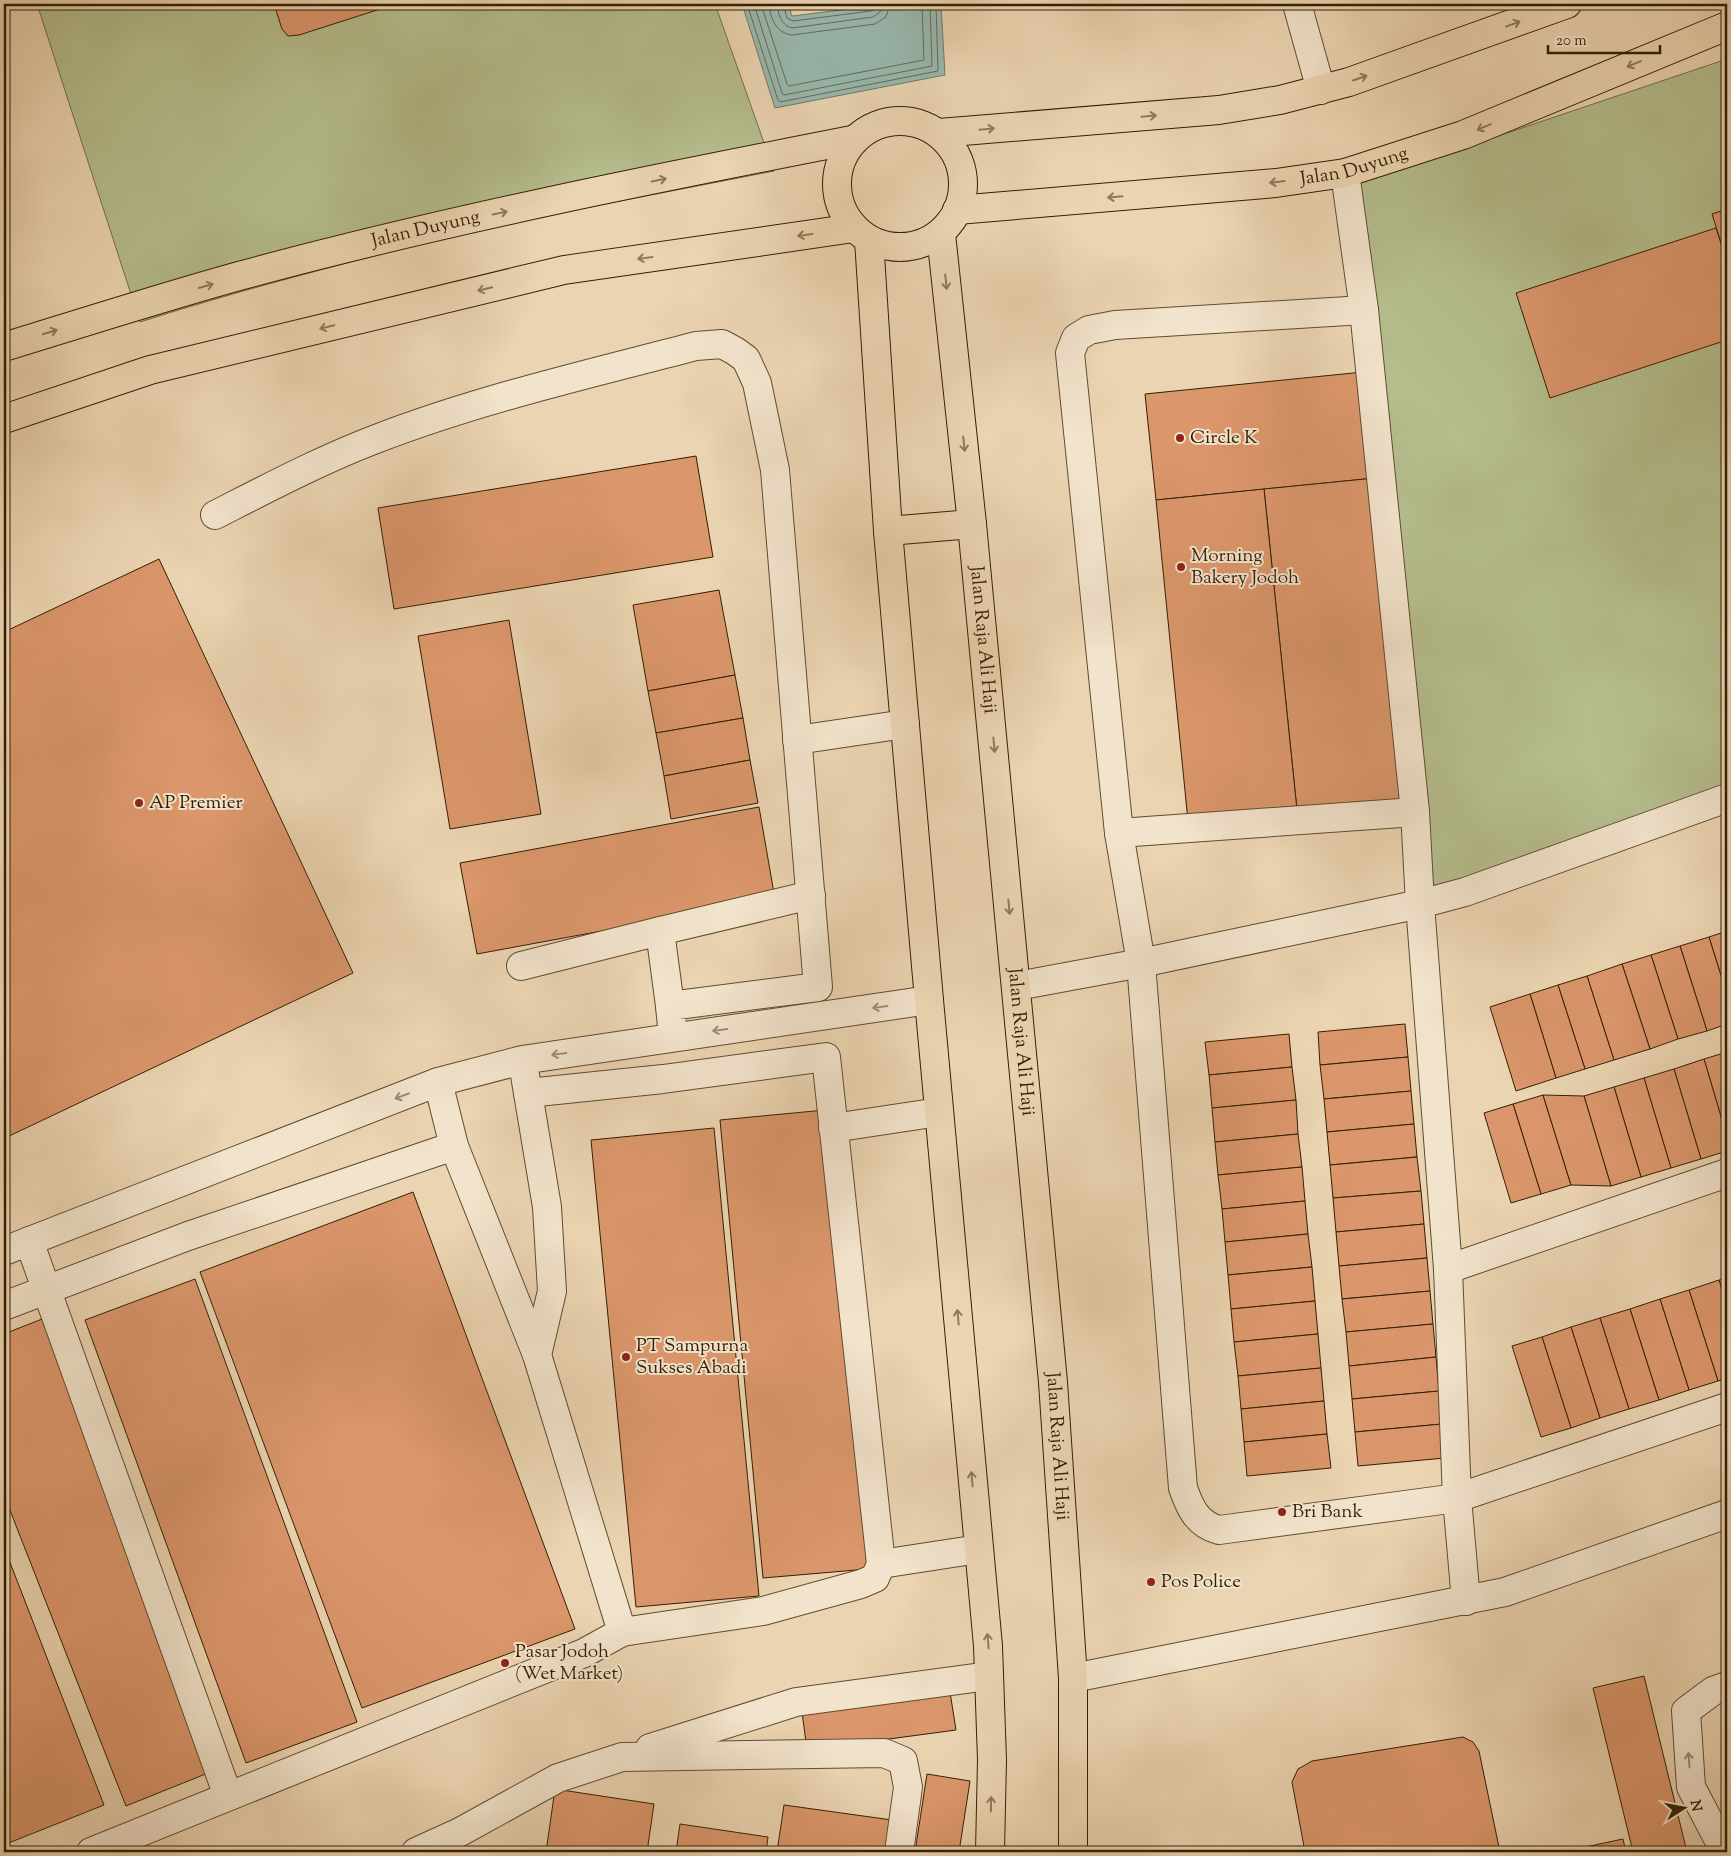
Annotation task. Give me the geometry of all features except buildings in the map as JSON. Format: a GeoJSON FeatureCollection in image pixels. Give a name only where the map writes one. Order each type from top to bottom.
{"type":"FeatureCollection","features":[{"type":"Feature","properties":{"kind":"main road"},"geometry":{"type":"LineString","coordinates":[[939,133],[1219,110],[1280,100],[1349,82],[1567,4]]}},
{"type":"Feature","properties":{"kind":"main road","name":"Jalan Duyung"},"geometry":{"type":"LineString","coordinates":[[958,210],[1276,183],[1345,173],[1462,136],[1727,26]]}},
{"type":"Feature","properties":{"kind":"main road"},"geometry":{"type":"LineString","coordinates":[[904,120],[922,124],[939,133],[952,147],[960,164],[964,183],[958,210],[941,234],[924,243],[906,248],[886,246],[861,234],[843,212],[837,194],[837,174],[842,156],[852,140],[867,129],[885,122],[904,120]]}},
{"type":"Feature","properties":{"kind":"main road","name":"Jalan Duyung"},"geometry":{"type":"LineString","coordinates":[[4,347],[241,276],[435,227],[852,140]]}},
{"type":"Feature","properties":{"kind":"main road"},"geometry":{"type":"LineString","coordinates":[[4,419],[150,370],[564,270],[861,234]]}},
{"type":"Feature","properties":{"kind":"main road"},"geometry":{"type":"LineString","coordinates":[[861,234],[988,1646],[992,1760],[990,1852]]}},
{"type":"Feature","properties":{"kind":"main road","name":"Jalan Raja Ali Haji"},"geometry":{"type":"LineString","coordinates":[[941,234],[972,524],[1054,1382],[1073,1678],[1073,1852]]}},
{"type":"Feature","properties":{"kind":"main road"},"geometry":{"type":"LineString","coordinates":[[888,531],[972,524]]}},
{"type":"Feature","properties":{"kind":"street"},"geometry":{"type":"LineString","coordinates":[[1297,4],[1321,90]]}},
{"type":"Feature","properties":{"kind":"street"},"geometry":{"type":"LineString","coordinates":[[1345,173],[1364,310],[1415,812],[1420,904],[1448,1269],[1457,1498],[1466,1601]]}},
{"type":"Feature","properties":{"kind":"street"},"geometry":{"type":"LineString","coordinates":[[1364,310],[1115,326],[1089,330],[1076,338],[1070,353],[1119,833],[1141,964],[1183,1488],[1189,1506],[1203,1523],[1219,1530],[1457,1498],[1727,1407]]}},
{"type":"Feature","properties":{"kind":"street"},"geometry":{"type":"LineString","coordinates":[[215,515],[303,471],[375,439],[476,404],[696,346],[722,344],[735,350],[746,359],[757,383],[775,470],[818,987],[670,1006]]}},
{"type":"Feature","properties":{"kind":"street"},"geometry":{"type":"LineString","coordinates":[[797,740],[905,724]]}},
{"type":"Feature","properties":{"kind":"street"},"geometry":{"type":"LineString","coordinates":[[1017,986],[1141,964],[1420,904],[1465,892],[1727,798]]}},
{"type":"Feature","properties":{"kind":"street"},"geometry":{"type":"LineString","coordinates":[[1119,833],[1415,812]]}},
{"type":"Feature","properties":{"kind":"street"},"geometry":{"type":"LineString","coordinates":[[521,966],[660,930],[811,895]]}},
{"type":"Feature","properties":{"kind":"street"},"geometry":{"type":"LineString","coordinates":[[660,930],[673,1037]]}},
{"type":"Feature","properties":{"kind":"street"},"geometry":{"type":"LineString","coordinates":[[4,1251],[438,1082],[522,1060],[929,1000]]}},
{"type":"Feature","properties":{"kind":"street"},"geometry":{"type":"LineString","coordinates":[[92,1852],[584,1652],[622,1632],[763,1611],[861,1584],[874,1578],[881,1564],[826,1057],[528,1093]]}},
{"type":"Feature","properties":{"kind":"street"},"geometry":{"type":"LineString","coordinates":[[522,1060],[546,1207],[552,1291],[537,1355]]}},
{"type":"Feature","properties":{"kind":"street"},"geometry":{"type":"LineString","coordinates":[[438,1082],[454,1146],[537,1355],[622,1632]]}},
{"type":"Feature","properties":{"kind":"street"},"geometry":{"type":"LineString","coordinates":[[833,1128],[939,1112]]}},
{"type":"Feature","properties":{"kind":"street"},"geometry":{"type":"LineString","coordinates":[[4,1306],[47,1288],[188,1236],[454,1146]]}},
{"type":"Feature","properties":{"kind":"street"},"geometry":{"type":"LineString","coordinates":[[1448,1269],[1727,1173]]}},
{"type":"Feature","properties":{"kind":"street"},"geometry":{"type":"LineString","coordinates":[[29,1241],[228,1796]]}},
{"type":"Feature","properties":{"kind":"street"},"geometry":{"type":"LineString","coordinates":[[1073,1678],[1505,1592],[1727,1514]]}},
{"type":"Feature","properties":{"kind":"street"},"geometry":{"type":"LineString","coordinates":[[881,1564],[979,1549]]}},
{"type":"Feature","properties":{"kind":"street"},"geometry":{"type":"LineString","coordinates":[[416,1852],[460,1832],[558,1778],[796,1702],[989,1676]]}},
{"type":"Feature","properties":{"kind":"street"},"geometry":{"type":"LineString","coordinates":[[1725,1852],[1691,1787],[1686,1711],[1713,1691],[1727,1686]]}},
{"type":"Feature","properties":{"kind":"street"},"geometry":{"type":"LineString","coordinates":[[622,1757],[884,1753],[902,1761],[908,1787],[899,1852]]}},
{"type":"Feature","properties":{"kind":"green space"},"geometry":{"type":"Polygon","coordinates":[[[37,4],[715,4],[774,171],[555,214],[425,243],[282,280],[140,322],[37,4]]]}},
{"type":"Feature","properties":{"kind":"green space"},"geometry":{"type":"Polygon","coordinates":[[[1727,59],[1727,786],[1427,897],[1351,178],[1400,169],[1727,59]]]}},
{"type":"Feature","properties":{"kind":"water"},"geometry":{"type":"Polygon","coordinates":[[[742,4],[788,4],[792,16],[889,4],[941,4],[945,75],[775,108],[742,4]]]}},
{"type":"Feature","properties":{"kind":"place","name":"Circle K"},"geometry":{"type":"Point","coordinates":[1180,438]}},
{"type":"Feature","properties":{"kind":"place","name":"Morning Bakery Jodoh"},"geometry":{"type":"Point","coordinates":[1181,567]}},
{"type":"Feature","properties":{"kind":"place","name":"AP Premier"},"geometry":{"type":"Point","coordinates":[139,803]}},
{"type":"Feature","properties":{"kind":"place","name":"PT Sampurna Sukses Abadi"},"geometry":{"type":"Point","coordinates":[626,1357]}},
{"type":"Feature","properties":{"kind":"place","name":"Bri Bank"},"geometry":{"type":"Point","coordinates":[1282,1512]}},
{"type":"Feature","properties":{"kind":"place","name":"Pos Police"},"geometry":{"type":"Point","coordinates":[1151,1582]}},
{"type":"Feature","properties":{"kind":"place","name":"Pasar Jodoh (Wet Market)"},"geometry":{"type":"Point","coordinates":[505,1663]}}]}
